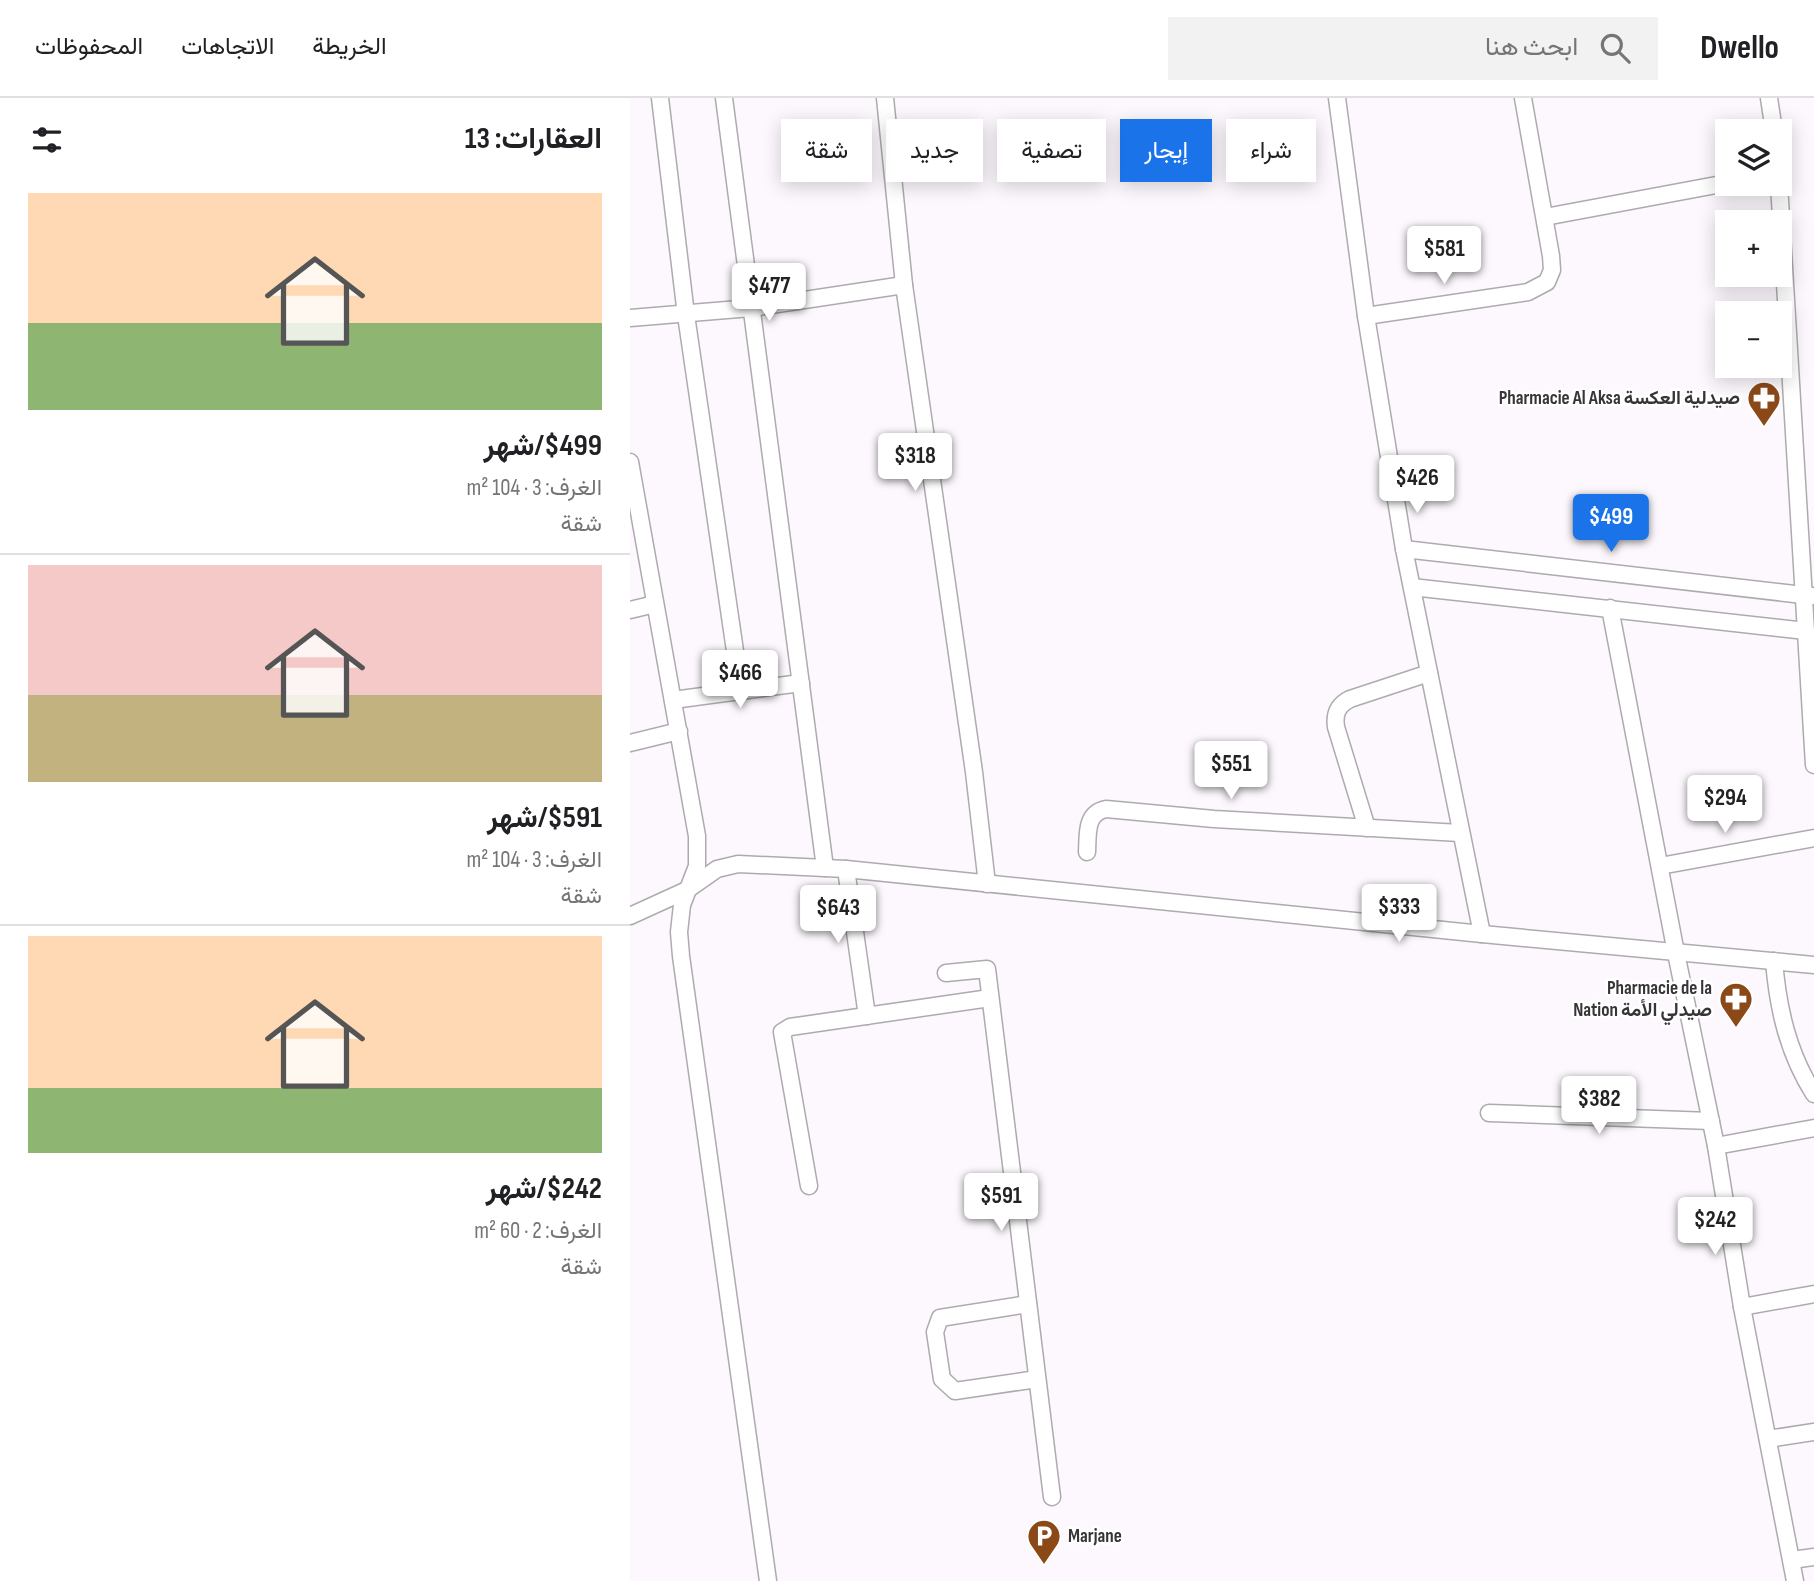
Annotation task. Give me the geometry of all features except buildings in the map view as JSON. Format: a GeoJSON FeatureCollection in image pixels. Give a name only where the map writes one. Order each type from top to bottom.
{"type":"FeatureCollection","features":[{"type":"Feature","properties":{"kind":"street"},"geometry":{"type":"LineString","coordinates":[[660,98],[686,315],[741,692]]}},
{"type":"Feature","properties":{"kind":"street"},"geometry":{"type":"LineString","coordinates":[[724,98],[825,868]]}},
{"type":"Feature","properties":{"kind":"street"},"geometry":{"type":"LineString","coordinates":[[885,98],[904,285],[988,884]]}},
{"type":"Feature","properties":{"kind":"street"},"geometry":{"type":"LineString","coordinates":[[1338,98],[1366,316],[1404,549],[1482,934]]}},
{"type":"Feature","properties":{"kind":"street"},"geometry":{"type":"LineString","coordinates":[[1366,316],[1528,292],[1547,282],[1552,270],[1523,98]]}},
{"type":"Feature","properties":{"kind":"street"},"geometry":{"type":"LineString","coordinates":[[1769,98],[1772,119]]}},
{"type":"Feature","properties":{"kind":"street"},"geometry":{"type":"LineString","coordinates":[[1545,217],[1715,185]]}},
{"type":"Feature","properties":{"kind":"street"},"geometry":{"type":"LineString","coordinates":[[1780,196],[1809,596],[1806,631],[1814,765]]}},
{"type":"Feature","properties":{"kind":"street"},"geometry":{"type":"LineString","coordinates":[[630,318],[751,308],[904,285]]}},
{"type":"Feature","properties":{"kind":"street"},"geometry":{"type":"LineString","coordinates":[[630,462],[631,480],[697,836],[697,866],[682,905],[679,932],[681,956],[768,1581]]}},
{"type":"Feature","properties":{"kind":"street"},"geometry":{"type":"LineString","coordinates":[[1404,549],[1809,596]]}},
{"type":"Feature","properties":{"kind":"street"},"geometry":{"type":"LineString","coordinates":[[1412,587],[1806,631]]}},
{"type":"Feature","properties":{"kind":"street"},"geometry":{"type":"LineString","coordinates":[[630,610],[655,604]]}},
{"type":"Feature","properties":{"kind":"street"},"geometry":{"type":"LineString","coordinates":[[1610,608],[1716,1146],[1742,1307],[1795,1581]]}},
{"type":"Feature","properties":{"kind":"street"},"geometry":{"type":"LineString","coordinates":[[1367,828],[1336,727],[1336,714],[1343,702],[1429,673]]}},
{"type":"Feature","properties":{"kind":"street"},"geometry":{"type":"LineString","coordinates":[[673,700],[801,683]]}},
{"type":"Feature","properties":{"kind":"street"},"geometry":{"type":"LineString","coordinates":[[630,743],[679,731]]}},
{"type":"Feature","properties":{"kind":"street"},"geometry":{"type":"LineString","coordinates":[[1087,852],[1091,818],[1097,811],[1106,809],[1214,819],[1460,833]]}},
{"type":"Feature","properties":{"kind":"street"},"geometry":{"type":"LineString","coordinates":[[1660,866],[1814,838]]}},
{"type":"Feature","properties":{"kind":"street"},"geometry":{"type":"LineString","coordinates":[[630,916],[687,890],[717,869],[738,864],[846,869],[1814,965]]}},
{"type":"Feature","properties":{"kind":"street"},"geometry":{"type":"LineString","coordinates":[[846,869],[867,1016]]}},
{"type":"Feature","properties":{"kind":"street"},"geometry":{"type":"LineString","coordinates":[[1774,961],[1776,992],[1790,1048],[1814,1094]]}},
{"type":"Feature","properties":{"kind":"street"},"geometry":{"type":"LineString","coordinates":[[946,973],[987,969],[1052,1497]]}},
{"type":"Feature","properties":{"kind":"street"},"geometry":{"type":"LineString","coordinates":[[809,1186],[782,1032],[790,1027],[990,998]]}},
{"type":"Feature","properties":{"kind":"street"},"geometry":{"type":"LineString","coordinates":[[1489,1114],[1711,1121]]}},
{"type":"Feature","properties":{"kind":"street"},"geometry":{"type":"LineString","coordinates":[[1716,1146],[1814,1128]]}},
{"type":"Feature","properties":{"kind":"street"},"geometry":{"type":"LineString","coordinates":[[1742,1307],[1814,1294]]}},
{"type":"Feature","properties":{"kind":"street"},"geometry":{"type":"LineString","coordinates":[[1028,1304],[940,1318],[935,1332],[942,1379],[955,1391],[1037,1379]]}},
{"type":"Feature","properties":{"kind":"street"},"geometry":{"type":"LineString","coordinates":[[1768,1439],[1814,1432]]}},
{"type":"Feature","properties":{"kind":"street"},"geometry":{"type":"LineString","coordinates":[[1791,1560],[1814,1557]]}},
{"type":"Feature","properties":{"kind":"place","name":"Pharmacie Al Aksa صيدلية العكسة"},"geometry":{"type":"Point","coordinates":[1764,428]}},
{"type":"Feature","properties":{"kind":"place","name":"Pharmacie de la Nation صيدلي الأمة"},"geometry":{"type":"Point","coordinates":[1736,1029]}},
{"type":"Feature","properties":{"kind":"place","name":"Marjane"},"geometry":{"type":"Point","coordinates":[1044,1566]}}]}
